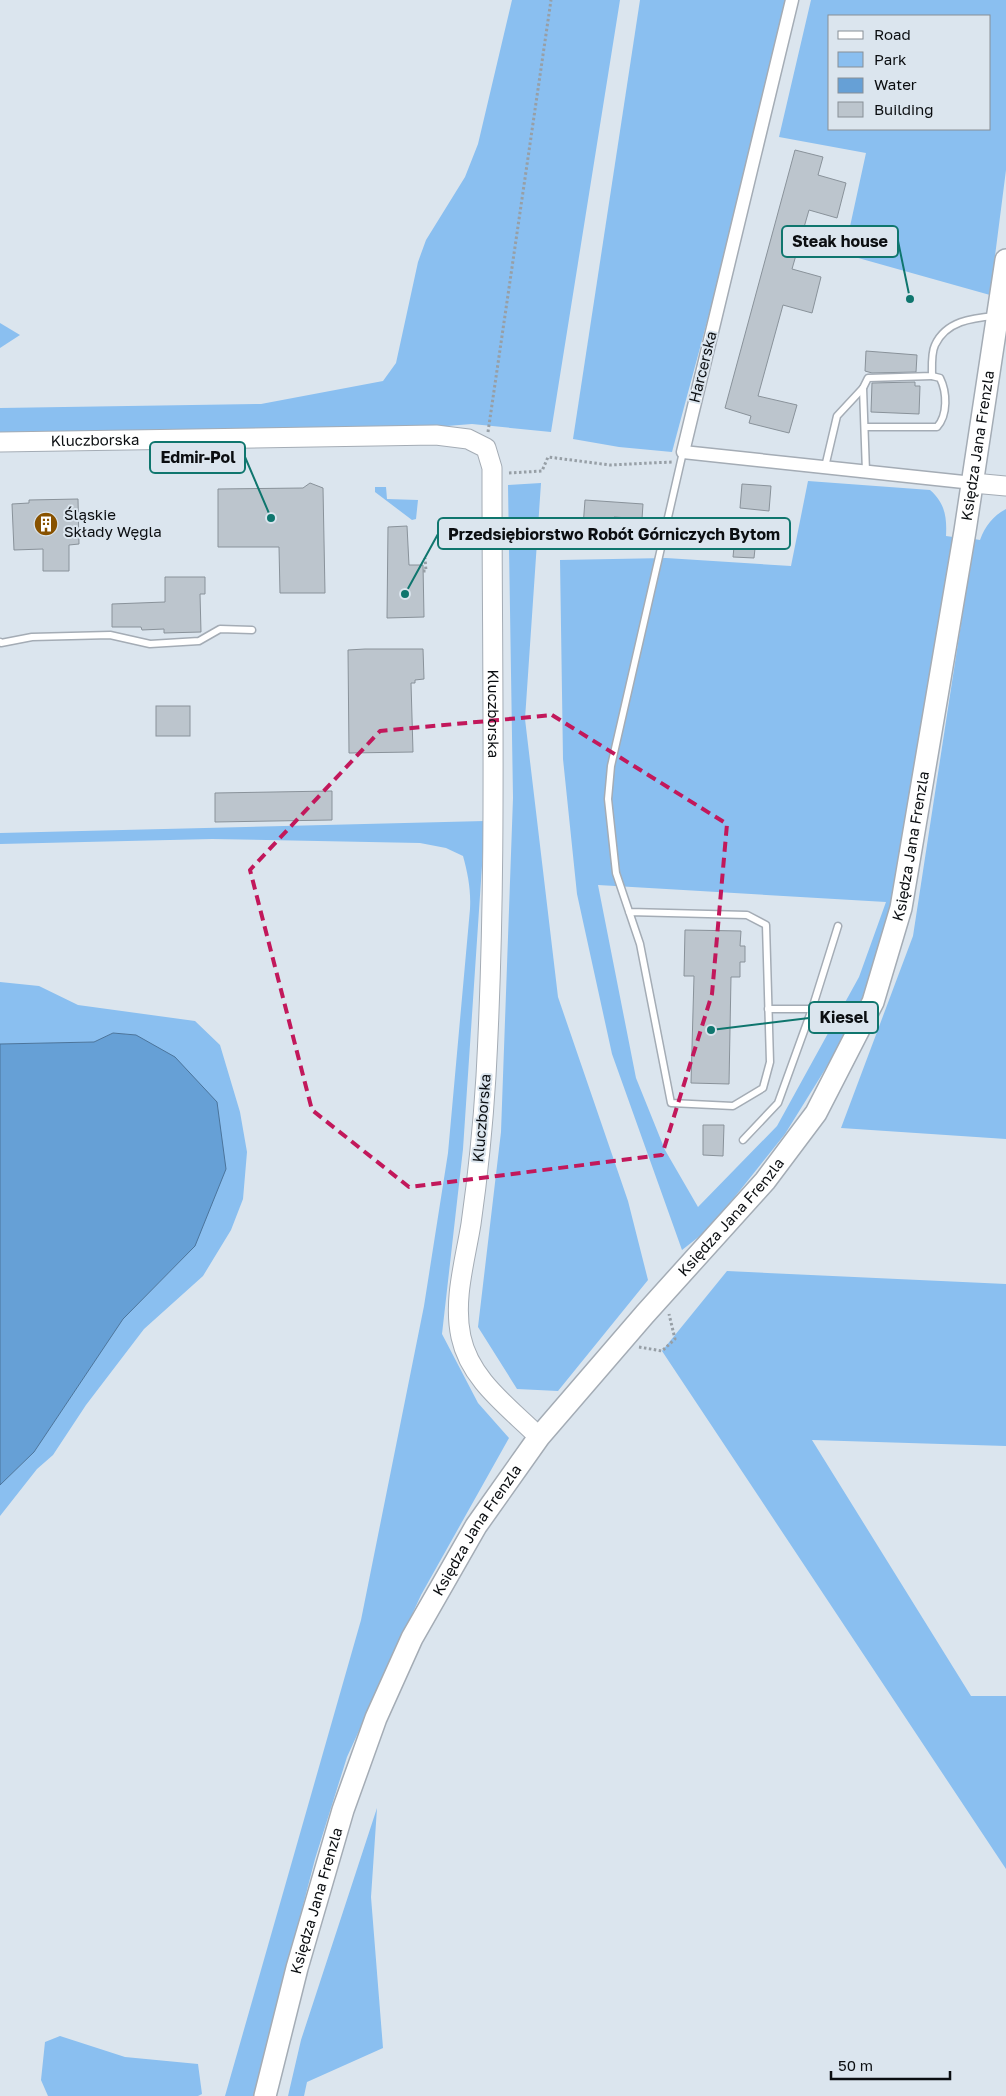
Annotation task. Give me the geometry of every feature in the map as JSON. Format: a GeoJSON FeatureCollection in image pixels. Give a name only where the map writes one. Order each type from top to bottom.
{"type":"FeatureCollection","features":[{"type":"Feature","properties":{"kind":"main road","name":"Księdza Jana Frenzla"},"geometry":{"type":"LineString","coordinates":[[265,2096],[297,1968],[340,1819],[376,1718],[412,1638],[476,1526],[539,1436],[645,1314],[765,1181],[816,1113],[873,1002],[901,908],[1002,316],[1006,260]]}},
{"type":"Feature","properties":{"kind":"street","name":"Harcerska"},"geometry":{"type":"LineString","coordinates":[[681,457],[792,0]]}},
{"type":"Feature","properties":{"kind":"street","name":"Kluczborska"},"geometry":{"type":"LineString","coordinates":[[0,442],[436,436],[468,439],[486,448],[492,468],[493,930],[483,1117],[460,1291],[459,1324],[463,1347],[472,1368],[539,1436]]}},
{"type":"Feature","properties":{"kind":"street"},"geometry":{"type":"LineString","coordinates":[[681,457],[825,467],[1006,486]]}},
{"type":"Feature","properties":{"kind":"lane"},"geometry":{"type":"LineString","coordinates":[[932,376],[934,345],[948,329],[966,319],[1002,316]]}},
{"type":"Feature","properties":{"kind":"lane"},"geometry":{"type":"LineString","coordinates":[[825,467],[837,416],[863,388],[868,378],[932,376],[940,378],[946,390],[942,422],[937,428],[865,427]]}},
{"type":"Feature","properties":{"kind":"lane"},"geometry":{"type":"LineString","coordinates":[[863,388],[866,472]]}},
{"type":"Feature","properties":{"kind":"lane"},"geometry":{"type":"LineString","coordinates":[[629,912],[747,915],[766,924],[770,1062],[763,1088],[733,1106],[671,1103],[640,944],[629,912],[616,873],[608,799],[611,766],[681,457]]}},
{"type":"Feature","properties":{"kind":"lane"},"geometry":{"type":"LineString","coordinates":[[0,642],[32,637],[110,635],[150,644],[199,641],[220,629],[252,630]]}},
{"type":"Feature","properties":{"kind":"lane"},"geometry":{"type":"LineString","coordinates":[[743,1140],[778,1103],[812,1009],[838,926]]}},
{"type":"Feature","properties":{"kind":"lane"},"geometry":{"type":"LineString","coordinates":[[768,1009],[812,1009]]}},
{"type":"Feature","properties":{"kind":"path"},"geometry":{"type":"LineString","coordinates":[[486,448],[551,0]]}},
{"type":"Feature","properties":{"kind":"path"},"geometry":{"type":"LineString","coordinates":[[509,469],[510,474],[542,471],[548,457],[610,465],[681,457]]}},
{"type":"Feature","properties":{"kind":"path"},"geometry":{"type":"LineString","coordinates":[[423,571],[426,571],[425,558]]}},
{"type":"Feature","properties":{"kind":"path"},"geometry":{"type":"LineString","coordinates":[[634,1346],[662,1351],[675,1339],[666,1306]]}},
{"type":"Feature","properties":{"kind":"highlighted area"},"geometry":{"type":"Polygon","coordinates":[[[552,715],[727,824],[712,994],[662,1155],[409,1187],[312,1110],[250,870],[380,731],[552,715]]]}},
{"type":"Feature","properties":{"kind":"green space"},"geometry":{"type":"Polygon","coordinates":[[[512,0],[620,0],[551,432],[472,424],[434,427],[0,433],[0,408],[261,404],[383,381],[396,363],[418,262],[426,240],[465,177],[478,144],[512,0]]]}},
{"type":"Feature","properties":{"kind":"green space"},"geometry":{"type":"Polygon","coordinates":[[[640,0],[785,0],[715,292],[672,452],[619,447],[573,439],[640,0]]]}},
{"type":"Feature","properties":{"kind":"green space"},"geometry":{"type":"Polygon","coordinates":[[[811,0],[1006,0],[1006,170],[990,295],[844,254],[866,153],[779,137],[811,0]]]}},
{"type":"Feature","properties":{"kind":"green space"},"geometry":{"type":"Polygon","coordinates":[[[0,323],[20,335],[0,348],[0,323]]]}},
{"type":"Feature","properties":{"kind":"green space"},"geometry":{"type":"Polygon","coordinates":[[[808,481],[930,490],[942,505],[946,523],[946,536],[953,537],[892,903],[870,984],[834,1055],[785,1134],[710,1228],[682,1250],[612,1054],[577,894],[563,759],[560,560],[666,558],[791,566],[808,481]],[[598,885],[636,1078],[665,1150],[698,1207],[777,1126],[859,977],[886,902],[598,885]]]}},
{"type":"Feature","properties":{"kind":"green space"},"geometry":{"type":"Polygon","coordinates":[[[541,483],[525,719],[558,997],[628,1201],[648,1280],[558,1391],[517,1389],[478,1327],[501,1132],[513,798],[508,485],[541,483]]]}},
{"type":"Feature","properties":{"kind":"green space"},"geometry":{"type":"Polygon","coordinates":[[[375,487],[386,487],[387,499],[418,500],[416,519],[412,520],[375,492],[375,487]]]}},
{"type":"Feature","properties":{"kind":"green space"},"geometry":{"type":"Polygon","coordinates":[[[1006,509],[1006,1139],[841,1128],[913,936],[974,539],[980,540],[990,522],[1006,509]]]}},
{"type":"Feature","properties":{"kind":"green space"},"geometry":{"type":"Polygon","coordinates":[[[485,821],[463,1149],[442,1334],[478,1403],[509,1438],[421,1595],[347,1757],[315,1859],[254,2096],[225,2096],[361,1620],[424,1306],[448,1153],[470,909],[468,876],[463,856],[446,848],[420,843],[212,839],[0,844],[0,833],[485,821]]]}},
{"type":"Feature","properties":{"kind":"green space"},"geometry":{"type":"Polygon","coordinates":[[[0,982],[39,986],[78,1005],[195,1021],[220,1045],[240,1112],[247,1152],[243,1199],[231,1230],[203,1276],[144,1329],[86,1405],[53,1455],[37,1469],[0,1516],[0,1485],[34,1452],[123,1319],[195,1246],[136,1035],[113,1033],[94,1042],[0,1044],[0,982]]]}},
{"type":"Feature","properties":{"kind":"green space"},"geometry":{"type":"Polygon","coordinates":[[[727,1271],[1006,1284],[1006,1446],[812,1440],[971,1696],[1006,1696],[1006,1869],[662,1351],[727,1271]]]}},
{"type":"Feature","properties":{"kind":"green space"},"geometry":{"type":"Polygon","coordinates":[[[377,1808],[371,1897],[383,2048],[307,2082],[304,2096],[288,2096],[301,2040],[377,1808]]]}},
{"type":"Feature","properties":{"kind":"green space"},"geometry":{"type":"Polygon","coordinates":[[[60,2036],[125,2057],[198,2064],[202,2094],[198,2096],[48,2096],[41,2080],[45,2042],[60,2036]]]}},
{"type":"Feature","properties":{"kind":"water"},"geometry":{"type":"Polygon","coordinates":[[[113,1033],[136,1035],[175,1057],[217,1102],[226,1169],[195,1246],[123,1319],[34,1452],[0,1485],[0,1044],[94,1042],[113,1033]]]}},
{"type":"Feature","properties":{"kind":"building"},"geometry":{"type":"Polygon","coordinates":[[[795,150],[823,157],[818,175],[846,183],[837,218],[809,210],[792,269],[821,277],[812,313],[783,305],[758,396],[797,405],[789,433],[749,423],[751,416],[725,408],[795,150]]]}},
{"type":"Feature","properties":{"kind":"building"},"geometry":{"type":"Polygon","coordinates":[[[866,351],[917,355],[916,372],[872,373],[865,371],[866,351]]]}},
{"type":"Feature","properties":{"kind":"building"},"geometry":{"type":"Polygon","coordinates":[[[915,382],[915,386],[920,386],[919,414],[871,412],[872,383],[915,382]]]}},
{"type":"Feature","properties":{"kind":"building"},"geometry":{"type":"Polygon","coordinates":[[[310,483],[323,488],[325,593],[280,593],[279,547],[218,547],[218,489],[303,488],[310,483]]]}},
{"type":"Feature","properties":{"kind":"building"},"geometry":{"type":"Polygon","coordinates":[[[742,484],[771,486],[769,511],[740,508],[742,484]]]}},
{"type":"Feature","properties":{"kind":"building","name":"Śląskie Składy Węgla"},"geometry":{"type":"Polygon","coordinates":[[[78,499],[79,544],[69,545],[69,571],[43,571],[43,549],[14,550],[12,504],[29,503],[29,500],[78,499]]]}},
{"type":"Feature","properties":{"kind":"building"},"geometry":{"type":"Polygon","coordinates":[[[585,500],[643,504],[642,519],[614,517],[613,529],[583,527],[585,500]]]}},
{"type":"Feature","properties":{"kind":"building"},"geometry":{"type":"Polygon","coordinates":[[[407,526],[409,565],[423,565],[424,617],[387,618],[388,527],[407,526]]]}},
{"type":"Feature","properties":{"kind":"building"},"geometry":{"type":"Polygon","coordinates":[[[735,537],[756,539],[754,558],[733,557],[735,537]]]}},
{"type":"Feature","properties":{"kind":"building"},"geometry":{"type":"Polygon","coordinates":[[[165,577],[205,577],[205,594],[200,594],[201,632],[164,633],[164,629],[142,630],[141,627],[112,627],[112,604],[165,602],[165,577]]]}},
{"type":"Feature","properties":{"kind":"building"},"geometry":{"type":"Polygon","coordinates":[[[423,649],[424,679],[415,680],[415,683],[411,683],[413,752],[349,753],[348,650],[423,649]]]}},
{"type":"Feature","properties":{"kind":"building"},"geometry":{"type":"Polygon","coordinates":[[[156,706],[190,706],[190,736],[156,736],[156,706]]]}},
{"type":"Feature","properties":{"kind":"building"},"geometry":{"type":"Polygon","coordinates":[[[332,791],[332,820],[215,822],[215,793],[332,791]]]}},
{"type":"Feature","properties":{"kind":"building"},"geometry":{"type":"Polygon","coordinates":[[[685,930],[741,931],[740,946],[745,946],[745,962],[740,962],[740,977],[731,977],[729,1084],[691,1083],[694,976],[684,976],[685,930]]]}},
{"type":"Feature","properties":{"kind":"building"},"geometry":{"type":"Polygon","coordinates":[[[703,1125],[724,1125],[723,1156],[703,1155],[703,1125]]]}},
{"type":"Feature","properties":{"kind":"place","name":"Steak house"},"geometry":{"type":"Point","coordinates":[910,299]}},
{"type":"Feature","properties":{"kind":"place","name":"Edmir-Pol"},"geometry":{"type":"Point","coordinates":[271,518]}},
{"type":"Feature","properties":{"kind":"place","name":"Śląskie Składy Węgla"},"geometry":{"type":"Point","coordinates":[46,524]}},
{"type":"Feature","properties":{"kind":"place","name":"Przedsiębiorstwo Robót Górniczych Bytom"},"geometry":{"type":"Point","coordinates":[405,594]}},
{"type":"Feature","properties":{"kind":"place","name":"Kiesel"},"geometry":{"type":"Point","coordinates":[711,1030]}}]}
